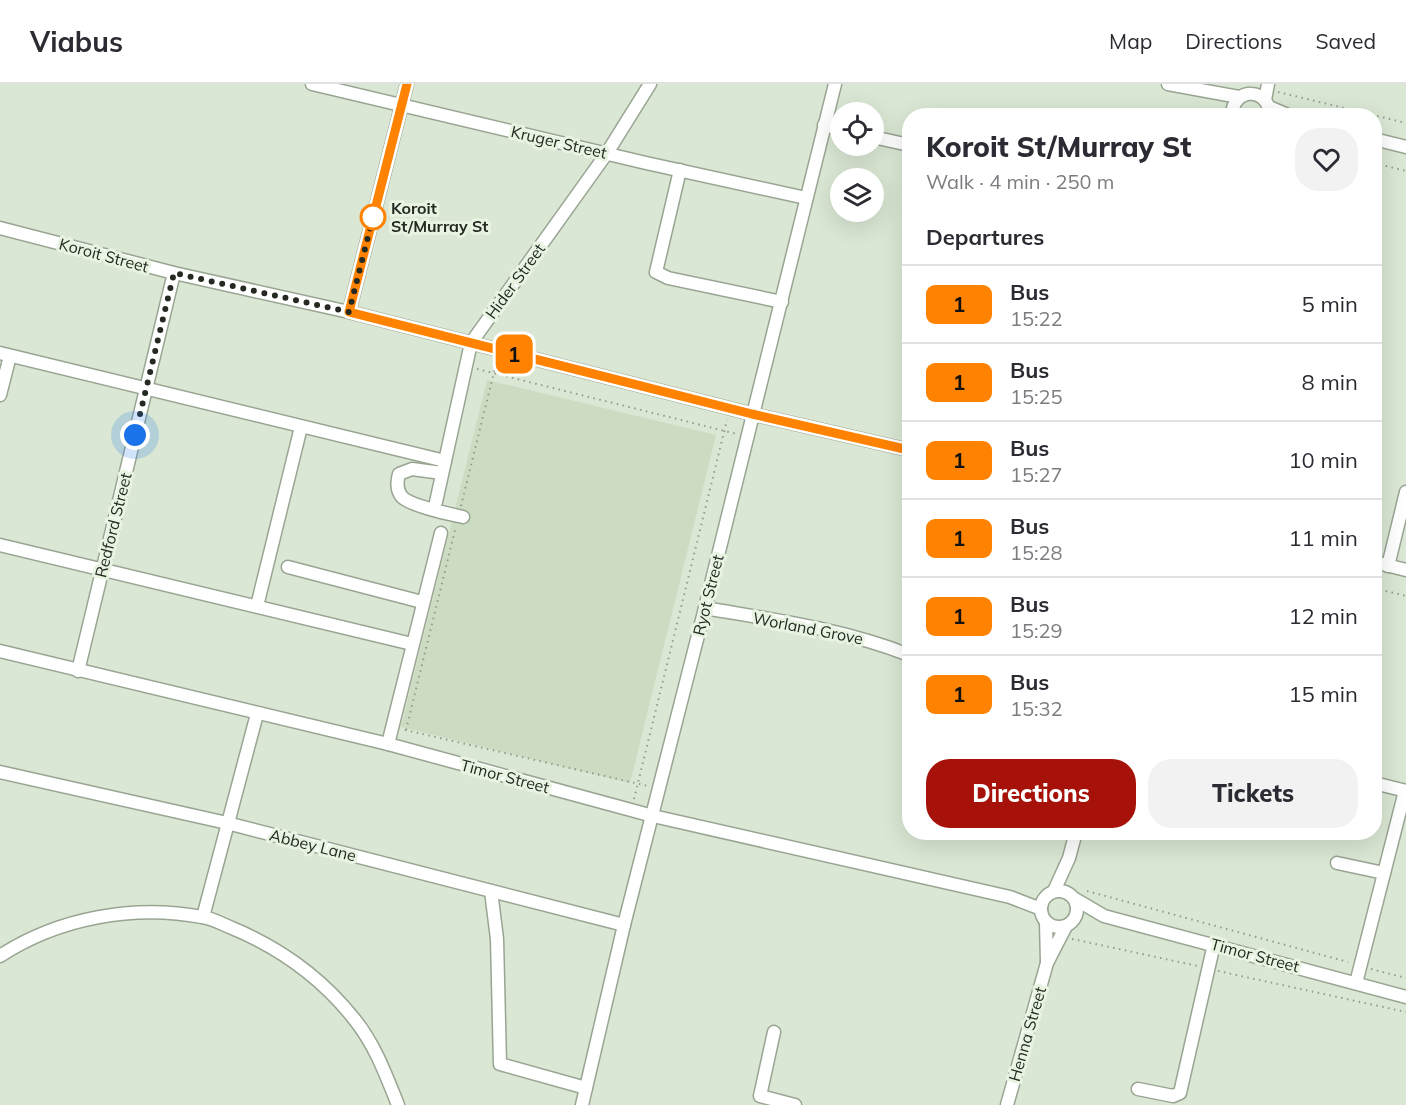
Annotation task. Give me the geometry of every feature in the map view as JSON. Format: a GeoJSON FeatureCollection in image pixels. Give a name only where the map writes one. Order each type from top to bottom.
{"type":"FeatureCollection","features":[{"type":"Feature","properties":{"kind":"street","name":"Kruger Street"},"geometry":{"type":"LineString","coordinates":[[312,84],[806,198]]}},
{"type":"Feature","properties":{"kind":"street"},"geometry":{"type":"LineString","coordinates":[[349,312],[407,84]]}},
{"type":"Feature","properties":{"kind":"street","name":"Hider Street"},"geometry":{"type":"LineString","coordinates":[[436,502],[471,343],[607,153],[650,84]]}},
{"type":"Feature","properties":{"kind":"street","name":"Ryot Street"},"geometry":{"type":"LineString","coordinates":[[582,1105],[624,925],[660,789],[835,84]]}},
{"type":"Feature","properties":{"kind":"street"},"geometry":{"type":"LineString","coordinates":[[1168,84],[1192,90],[1245,92],[1268,99]]}},
{"type":"Feature","properties":{"kind":"street"},"geometry":{"type":"LineString","coordinates":[[1192,90],[1225,108]]}},
{"type":"Feature","properties":{"kind":"street"},"geometry":{"type":"LineString","coordinates":[[1235,108],[1245,92]]}},
{"type":"Feature","properties":{"kind":"street"},"geometry":{"type":"LineString","coordinates":[[824,126],[830,127]]}},
{"type":"Feature","properties":{"kind":"street"},"geometry":{"type":"LineString","coordinates":[[884,139],[902,143]]}},
{"type":"Feature","properties":{"kind":"street"},"geometry":{"type":"LineString","coordinates":[[1382,141],[1406,147]]}},
{"type":"Feature","properties":{"kind":"street"},"geometry":{"type":"LineString","coordinates":[[680,170],[657,272],[668,278],[782,302]]}},
{"type":"Feature","properties":{"kind":"street","name":"Koroit Street"},"geometry":{"type":"LineString","coordinates":[[0,228],[174,273],[349,312],[752,414],[902,448]]}},
{"type":"Feature","properties":{"kind":"street","name":"Redford Street"},"geometry":{"type":"LineString","coordinates":[[78,671],[174,273]]}},
{"type":"Feature","properties":{"kind":"street"},"geometry":{"type":"LineString","coordinates":[[0,395],[5,355],[301,427],[444,467]]}},
{"type":"Feature","properties":{"kind":"street"},"geometry":{"type":"LineString","coordinates":[[256,606],[301,427]]}},
{"type":"Feature","properties":{"kind":"street"},"geometry":{"type":"LineString","coordinates":[[444,467],[412,469],[399,474],[397,484],[402,497],[417,505],[461,517]]}},
{"type":"Feature","properties":{"kind":"street"},"geometry":{"type":"LineString","coordinates":[[1388,566],[1406,492]]}},
{"type":"Feature","properties":{"kind":"street"},"geometry":{"type":"LineString","coordinates":[[388,744],[441,532]]}},
{"type":"Feature","properties":{"kind":"street"},"geometry":{"type":"LineString","coordinates":[[0,545],[412,644]]}},
{"type":"Feature","properties":{"kind":"street"},"geometry":{"type":"LineString","coordinates":[[1382,564],[1406,570]]}},
{"type":"Feature","properties":{"kind":"street"},"geometry":{"type":"LineString","coordinates":[[288,567],[422,602]]}},
{"type":"Feature","properties":{"kind":"street","name":"Worland Grove"},"geometry":{"type":"LineString","coordinates":[[705,608],[817,627],[872,640],[902,652]]}},
{"type":"Feature","properties":{"kind":"street","name":"Timor Street"},"geometry":{"type":"LineString","coordinates":[[0,651],[388,744],[632,811],[1010,897],[1041,909]]}},
{"type":"Feature","properties":{"kind":"street"},"geometry":{"type":"LineString","coordinates":[[203,917],[257,714]]}},
{"type":"Feature","properties":{"kind":"street","name":"Abbey Lane"},"geometry":{"type":"LineString","coordinates":[[0,772],[227,823],[624,925]]}},
{"type":"Feature","properties":{"kind":"street"},"geometry":{"type":"LineString","coordinates":[[1356,983],[1406,791],[1382,785]]}},
{"type":"Feature","properties":{"kind":"street"},"geometry":{"type":"LineString","coordinates":[[1069,858],[1072,893],[1078,908],[1067,927],[1058,927],[1046,922],[1041,909],[1069,858],[1074,840]]}},
{"type":"Feature","properties":{"kind":"street"},"geometry":{"type":"LineString","coordinates":[[1337,863],[1384,873]]}},
{"type":"Feature","properties":{"kind":"street"},"geometry":{"type":"LineString","coordinates":[[491,891],[497,939],[500,1065],[586,1088]]}},
{"type":"Feature","properties":{"kind":"street"},"geometry":{"type":"LineString","coordinates":[[1050,894],[1065,891],[1072,893]]}},
{"type":"Feature","properties":{"kind":"street","name":"Timor Street"},"geometry":{"type":"LineString","coordinates":[[1072,893],[1104,915],[1406,997]]}},
{"type":"Feature","properties":{"kind":"street","name":"Timor Street"},"geometry":{"type":"LineString","coordinates":[[1010,897],[1050,894]]}},
{"type":"Feature","properties":{"kind":"street"},"geometry":{"type":"LineString","coordinates":[[0,956],[49,930],[104,916],[150,913],[203,917],[276,949],[322,984],[356,1021],[370,1042],[380,1060],[398,1105]]}},
{"type":"Feature","properties":{"kind":"street","name":"Timor Street"},"geometry":{"type":"LineString","coordinates":[[1067,927],[1104,915]]}},
{"type":"Feature","properties":{"kind":"street","name":"Henna Street"},"geometry":{"type":"LineString","coordinates":[[1046,922],[1047,963]]}},
{"type":"Feature","properties":{"kind":"street","name":"Henna Street"},"geometry":{"type":"LineString","coordinates":[[1007,1105],[1047,963],[1067,927]]}},
{"type":"Feature","properties":{"kind":"street"},"geometry":{"type":"LineString","coordinates":[[1138,1089],[1173,1096],[1180,1093],[1214,944]]}},
{"type":"Feature","properties":{"kind":"street"},"geometry":{"type":"LineString","coordinates":[[774,1032],[760,1096],[795,1105]]}},
{"type":"Feature","properties":{"kind":"path"},"geometry":{"type":"LineString","coordinates":[[1268,99],[1320,108]]}},
{"type":"Feature","properties":{"kind":"path"},"geometry":{"type":"LineString","coordinates":[[1382,119],[1406,123]]}},
{"type":"Feature","properties":{"kind":"path"},"geometry":{"type":"LineString","coordinates":[[1382,165],[1406,171]]}},
{"type":"Feature","properties":{"kind":"path"},"geometry":{"type":"LineString","coordinates":[[406,730],[461,517],[500,350]]}},
{"type":"Feature","properties":{"kind":"path"},"geometry":{"type":"LineString","coordinates":[[466,366],[747,436]]}},
{"type":"Feature","properties":{"kind":"path"},"geometry":{"type":"LineString","coordinates":[[632,811],[730,408]]}},
{"type":"Feature","properties":{"kind":"path"},"geometry":{"type":"LineString","coordinates":[[1382,590],[1406,596]]}},
{"type":"Feature","properties":{"kind":"path"},"geometry":{"type":"LineString","coordinates":[[392,727],[660,789]]}},
{"type":"Feature","properties":{"kind":"path"},"geometry":{"type":"LineString","coordinates":[[1072,893],[1406,978]]}},
{"type":"Feature","properties":{"kind":"path"},"geometry":{"type":"LineString","coordinates":[[1067,927],[1208,968],[1406,1012]]}},
{"type":"Feature","properties":{"kind":"shaded area"},"geometry":{"type":"Polygon","coordinates":[[[487,380],[716,435],[630,783],[401,727],[487,380]]]}},
{"type":"Feature","properties":{"kind":"bus line","name":"1"},"geometry":{"type":"LineString","coordinates":[[407,84],[349,312],[752,414],[902,448]]}},
{"type":"Feature","properties":{"kind":"place","name":"Koroit St/Murray St"},"geometry":{"type":"Point","coordinates":[373,217]}},
{"type":"Feature","properties":{"kind":"route"},"geometry":{"type":"LineString","coordinates":[[135,435],[174,273],[349,312],[373,217]]}}]}
